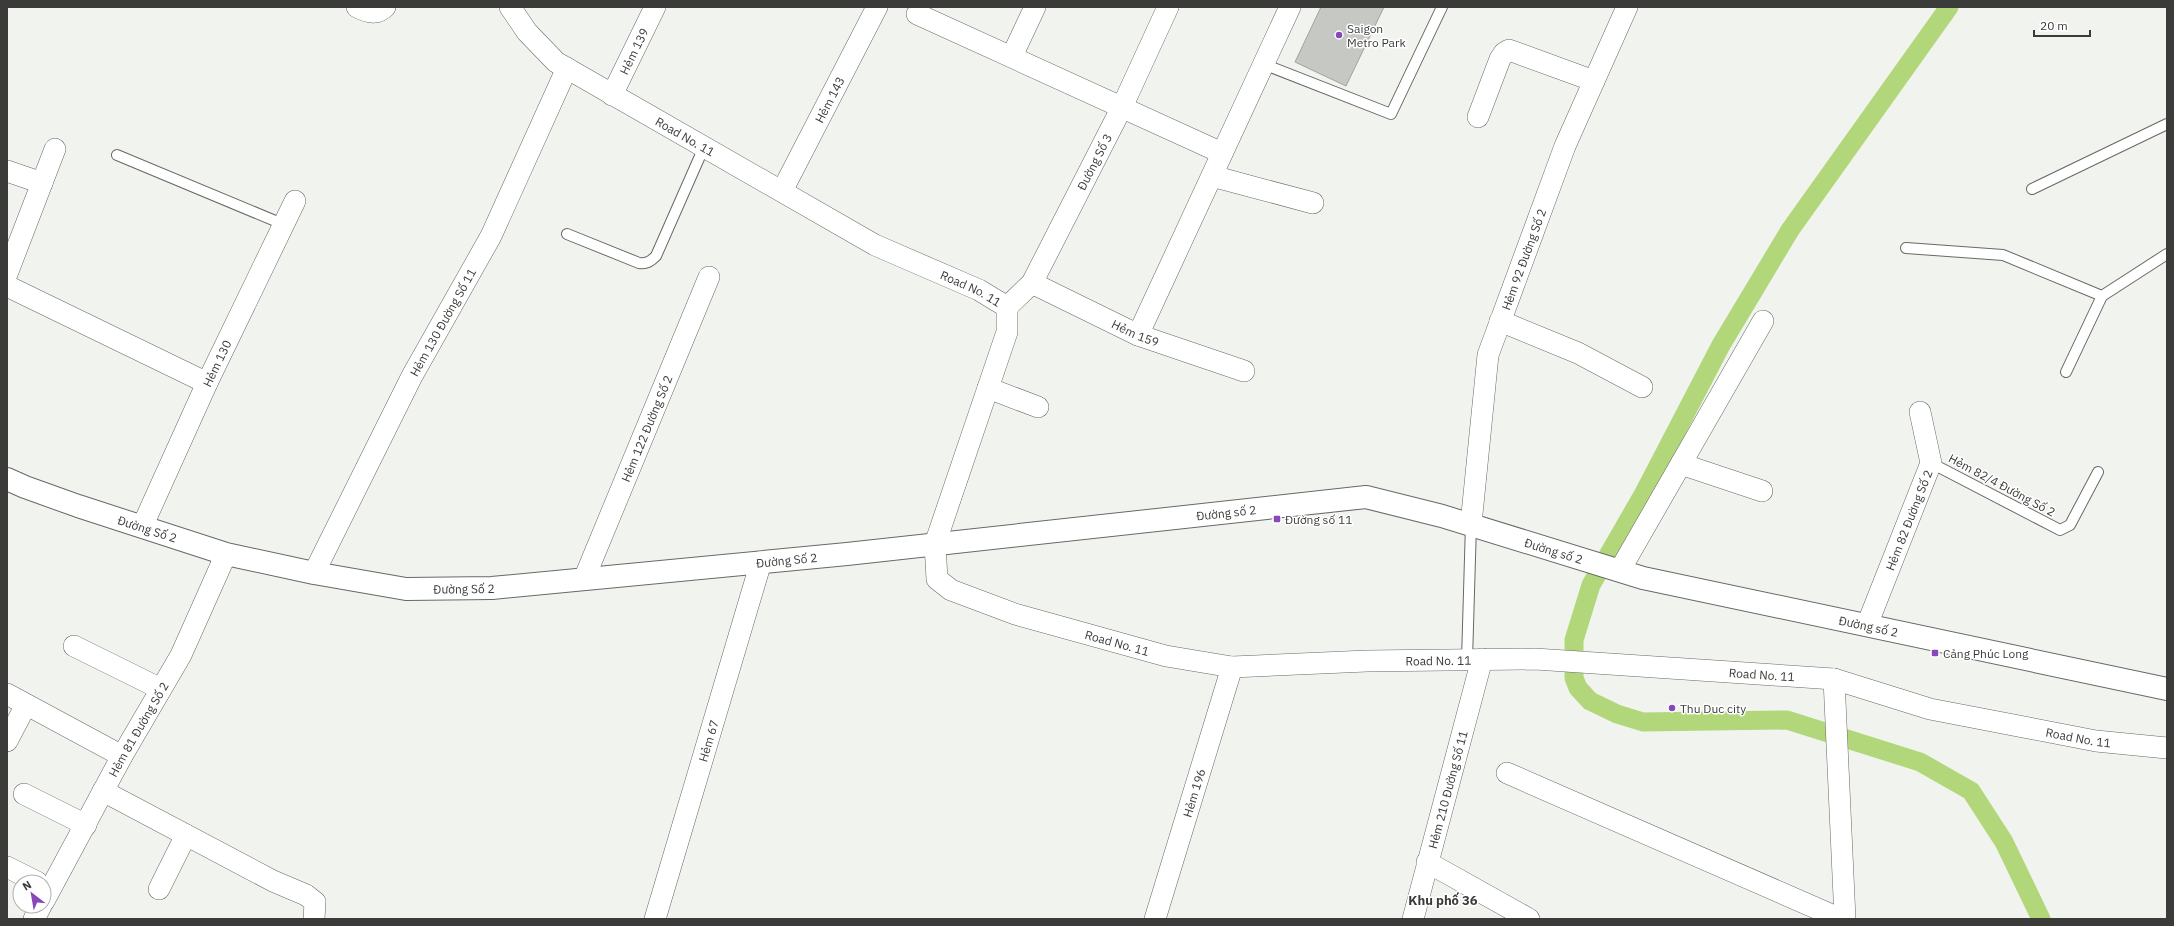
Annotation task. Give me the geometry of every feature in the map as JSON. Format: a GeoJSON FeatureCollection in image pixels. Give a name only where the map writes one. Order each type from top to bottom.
{"type":"FeatureCollection","features":[{"type":"Feature","properties":{"kind":"street"},"geometry":{"type":"LineString","coordinates":[[357,7],[366,12],[375,13],[385,7]]}},
{"type":"Feature","properties":{"kind":"street","name":"Road No. 11"},"geometry":{"type":"LineString","coordinates":[[510,7],[527,32],[556,62],[875,245],[979,290],[1007,307],[1007,332],[935,544],[937,580],[951,590],[1015,614],[1166,656],[1232,667],[1474,660],[1546,660],[1834,679],[1930,709],[2096,741],[2167,748]]}},
{"type":"Feature","properties":{"kind":"street","name":"Hẻm 139"},"geometry":{"type":"LineString","coordinates":[[612,95],[655,7]]}},
{"type":"Feature","properties":{"kind":"street","name":"Hẻm 143"},"geometry":{"type":"LineString","coordinates":[[782,191],[877,7]]}},
{"type":"Feature","properties":{"kind":"street"},"geometry":{"type":"LineString","coordinates":[[1012,56],[1035,7]]}},
{"type":"Feature","properties":{"kind":"street","name":"Đường Số 3"},"geometry":{"type":"LineString","coordinates":[[1007,307],[1032,283],[1122,107],[1168,7]]}},
{"type":"Feature","properties":{"kind":"street"},"geometry":{"type":"LineString","coordinates":[[1138,335],[1290,7]]}},
{"type":"Feature","properties":{"kind":"street","name":"Hẻm 92 Đường Số 2"},"geometry":{"type":"LineString","coordinates":[[1471,524],[1488,356],[1564,146],[1626,7]]}},
{"type":"Feature","properties":{"kind":"street"},"geometry":{"type":"LineString","coordinates":[[917,14],[1222,153]]}},
{"type":"Feature","properties":{"kind":"street"},"geometry":{"type":"LineString","coordinates":[[1478,118],[1500,59],[1504,53],[1509,50],[1594,81]]}},
{"type":"Feature","properties":{"kind":"street","name":"Hẻm 130 Đường Số 11"},"geometry":{"type":"LineString","coordinates":[[314,573],[412,376],[491,236],[567,68]]}},
{"type":"Feature","properties":{"kind":"street"},"geometry":{"type":"LineString","coordinates":[[7,274],[55,149]]}},
{"type":"Feature","properties":{"kind":"street"},"geometry":{"type":"LineString","coordinates":[[7,171],[42,182]]}},
{"type":"Feature","properties":{"kind":"street"},"geometry":{"type":"LineString","coordinates":[[1212,176],[1313,203]]}},
{"type":"Feature","properties":{"kind":"street","name":"Hẻm 130"},"geometry":{"type":"LineString","coordinates":[[142,527],[207,383],[285,225],[295,201]]}},
{"type":"Feature","properties":{"kind":"street","name":"Hẻm 122 Đường Số 2"},"geometry":{"type":"LineString","coordinates":[[584,579],[710,277]]}},
{"type":"Feature","properties":{"kind":"street","name":"Hẻm 159"},"geometry":{"type":"LineString","coordinates":[[1032,283],[1138,335],[1244,371]]}},
{"type":"Feature","properties":{"kind":"street"},"geometry":{"type":"LineString","coordinates":[[7,286],[207,383]]}},
{"type":"Feature","properties":{"kind":"street"},"geometry":{"type":"LineString","coordinates":[[1500,321],[1578,353],[1642,387]]}},
{"type":"Feature","properties":{"kind":"street"},"geometry":{"type":"LineString","coordinates":[[1620,570],[1763,321]]}},
{"type":"Feature","properties":{"kind":"street"},"geometry":{"type":"LineString","coordinates":[[988,388],[1038,407]]}},
{"type":"Feature","properties":{"kind":"street","name":"Hẻm 82 Đường Số 2"},"geometry":{"type":"LineString","coordinates":[[1867,625],[1931,463],[1920,412]]}},
{"type":"Feature","properties":{"kind":"street"},"geometry":{"type":"LineString","coordinates":[[1681,464],[1762,491]]}},
{"type":"Feature","properties":{"kind":"street","name":"Đường Số 2"},"geometry":{"type":"LineString","coordinates":[[7,478],[25,487],[226,554],[314,573],[406,589],[492,588],[935,544]]}},
{"type":"Feature","properties":{"kind":"street","name":"Đường số 2"},"geometry":{"type":"LineString","coordinates":[[935,544],[1366,497],[1471,524],[1643,578],[2167,689]]}},
{"type":"Feature","properties":{"kind":"street","name":"Hẻm 81 Đường Số 2"},"geometry":{"type":"LineString","coordinates":[[52,879],[86,824],[122,756],[181,655],[226,554]]}},
{"type":"Feature","properties":{"kind":"street","name":"Hẻm 67"},"geometry":{"type":"LineString","coordinates":[[655,919],[761,562]]}},
{"type":"Feature","properties":{"kind":"street"},"geometry":{"type":"LineString","coordinates":[[74,646],[162,689]]}},
{"type":"Feature","properties":{"kind":"street","name":"Hẻm 210 Đường Số 11"},"geometry":{"type":"LineString","coordinates":[[1415,918],[1474,660]]}},
{"type":"Feature","properties":{"kind":"street","name":"Hẻm 196"},"geometry":{"type":"LineString","coordinates":[[1155,919],[1232,667]]}},
{"type":"Feature","properties":{"kind":"street"},"geometry":{"type":"LineString","coordinates":[[1834,679],[1845,919]]}},
{"type":"Feature","properties":{"kind":"street"},"geometry":{"type":"LineString","coordinates":[[7,694],[122,756]]}},
{"type":"Feature","properties":{"kind":"street"},"geometry":{"type":"LineString","coordinates":[[7,741],[26,705]]}},
{"type":"Feature","properties":{"kind":"street"},"geometry":{"type":"LineString","coordinates":[[1506,773],[1841,919]]}},
{"type":"Feature","properties":{"kind":"street"},"geometry":{"type":"LineString","coordinates":[[103,791],[273,881],[306,895],[314,902],[314,919]]}},
{"type":"Feature","properties":{"kind":"street"},"geometry":{"type":"LineString","coordinates":[[24,794],[86,824]]}},
{"type":"Feature","properties":{"kind":"street"},"geometry":{"type":"LineString","coordinates":[[159,889],[186,835]]}},
{"type":"Feature","properties":{"kind":"street"},"geometry":{"type":"LineString","coordinates":[[1427,862],[1529,919]]}},
{"type":"Feature","properties":{"kind":"street"},"geometry":{"type":"LineString","coordinates":[[7,867],[17,874]]}},
{"type":"Feature","properties":{"kind":"lane"},"geometry":{"type":"LineString","coordinates":[[1263,64],[1391,114],[1442,7]]}},
{"type":"Feature","properties":{"kind":"lane"},"geometry":{"type":"LineString","coordinates":[[2032,189],[2167,124]]}},
{"type":"Feature","properties":{"kind":"lane"},"geometry":{"type":"LineString","coordinates":[[567,234],[639,263],[644,264],[651,261],[656,256],[704,147]]}},
{"type":"Feature","properties":{"kind":"lane"},"geometry":{"type":"LineString","coordinates":[[117,156],[285,225]]}},
{"type":"Feature","properties":{"kind":"lane"},"geometry":{"type":"LineString","coordinates":[[1906,248],[2003,255],[2102,296]]}},
{"type":"Feature","properties":{"kind":"lane"},"geometry":{"type":"LineString","coordinates":[[2066,372],[2102,296],[2167,254]]}},
{"type":"Feature","properties":{"kind":"lane","name":"Hẻm 82/4 Đường Số 2"},"geometry":{"type":"LineString","coordinates":[[1931,463],[2060,530],[2070,525],[2098,472]]}},
{"type":"Feature","properties":{"kind":"lane"},"geometry":{"type":"LineString","coordinates":[[1471,524],[1474,660]]}},
{"type":"Feature","properties":{"kind":"building","name":"Saigon Metro Park"},"geometry":{"type":"Polygon","coordinates":[[[1321,7],[1384,7],[1346,86],[1295,62],[1321,7]]]}},
{"type":"Feature","properties":{"kind":"waterway"},"geometry":{"type":"LineString","coordinates":[[1949,7],[1790,230],[1721,345],[1644,493],[1591,585],[1574,640],[1574,678],[1578,688],[1590,701],[1617,714],[1643,722],[1787,720],[1920,762],[1971,791],[2004,842],[2041,919]]}},
{"type":"Feature","properties":{"kind":"place","name":"Saigon Metro Park"},"geometry":{"type":"Point","coordinates":[1339,35]}},
{"type":"Feature","properties":{"kind":"place","name":"Đường số 11"},"geometry":{"type":"Point","coordinates":[1277,519]}},
{"type":"Feature","properties":{"kind":"place","name":"Cảng Phúc Long"},"geometry":{"type":"Point","coordinates":[1935,653]}},
{"type":"Feature","properties":{"kind":"place","name":"Thu Duc city"},"geometry":{"type":"Point","coordinates":[1672,708]}},
{"type":"Feature","properties":{"kind":"district","name":"Khu phố 36"},"geometry":{"type":"Point","coordinates":[1443,900]}}]}
